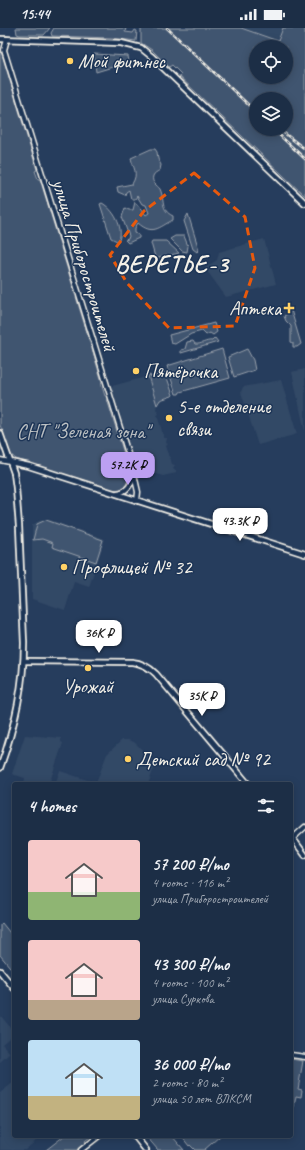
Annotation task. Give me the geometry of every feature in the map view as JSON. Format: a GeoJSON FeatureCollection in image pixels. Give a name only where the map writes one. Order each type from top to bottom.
{"type":"FeatureCollection","features":[{"type":"Feature","properties":{"kind":"main road"},"geometry":{"type":"LineString","coordinates":[[0,39],[121,43],[141,48],[305,203]]}},
{"type":"Feature","properties":{"kind":"main road"},"geometry":{"type":"LineString","coordinates":[[0,433],[14,473],[18,506],[24,624],[24,661],[13,730],[0,768]]}},
{"type":"Feature","properties":{"kind":"main road"},"geometry":{"type":"LineString","coordinates":[[10,462],[29,466],[305,554]]}},
{"type":"Feature","properties":{"kind":"main road"},"geometry":{"type":"LineString","coordinates":[[24,661],[141,663],[156,674],[246,782]]}},
{"type":"Feature","properties":{"kind":"main road"},"geometry":{"type":"LineString","coordinates":[[293,838],[305,855]]}},
{"type":"Feature","properties":{"kind":"main road"},"geometry":{"type":"LineString","coordinates":[[0,971],[12,986]]}},
{"type":"Feature","properties":{"kind":"main road"},"geometry":{"type":"LineString","coordinates":[[137,1138],[146,1150]]}},
{"type":"Feature","properties":{"kind":"street","name":"улица Приборостроителей"},"geometry":{"type":"LineString","coordinates":[[7,40],[4,50],[133,470],[138,492],[137,501]]}},
{"type":"Feature","properties":{"kind":"street"},"geometry":{"type":"LineString","coordinates":[[0,460],[10,462]]}},
{"type":"Feature","properties":{"kind":"street"},"geometry":{"type":"LineString","coordinates":[[114,493],[120,493],[128,488],[133,478],[133,470]]}},
{"type":"Feature","properties":{"kind":"street"},"geometry":{"type":"LineString","coordinates":[[293,836],[305,827]]}},
{"type":"Feature","properties":{"kind":"street"},"geometry":{"type":"LineString","coordinates":[[293,1055],[305,1057]]}},
{"type":"Feature","properties":{"kind":"street"},"geometry":{"type":"LineString","coordinates":[[81,1150],[96,1138]]}},
{"type":"Feature","properties":{"kind":"highlighted area"},"geometry":{"type":"Polygon","coordinates":[[[194,173],[245,217],[255,268],[235,326],[169,328],[127,283],[110,255],[144,211],[194,173]]]}},
{"type":"Feature","properties":{"kind":"shaded area"},"geometry":{"type":"Polygon","coordinates":[[[241,28],[283,28],[279,40],[273,40],[241,28]]]}},
{"type":"Feature","properties":{"kind":"shaded area"},"geometry":{"type":"Polygon","coordinates":[[[264,239],[276,284],[226,297],[205,268],[217,260],[219,252],[264,239]]]}},
{"type":"Feature","properties":{"kind":"shaded area"},"geometry":{"type":"Polygon","coordinates":[[[305,369],[305,432],[292,372],[305,369]]]}},
{"type":"Feature","properties":{"kind":"shaded area"},"geometry":{"type":"Polygon","coordinates":[[[143,377],[148,377],[157,405],[156,409],[159,414],[157,415],[164,438],[167,438],[166,443],[168,444],[166,446],[172,464],[175,465],[173,468],[176,473],[163,476],[142,470],[136,472],[120,419],[121,415],[118,411],[111,389],[112,386],[143,377]]]}},
{"type":"Feature","properties":{"kind":"shaded area"},"geometry":{"type":"Polygon","coordinates":[[[281,380],[297,434],[258,445],[241,392],[243,387],[281,380]]]}},
{"type":"Feature","properties":{"kind":"shaded area","name":"Профлицей № 32"},"geometry":{"type":"Polygon","coordinates":[[[43,519],[47,519],[105,539],[89,587],[74,582],[65,610],[32,599],[32,525],[43,519]]]}},
{"type":"Feature","properties":{"kind":"shaded area"},"geometry":{"type":"Polygon","coordinates":[[[25,735],[61,738],[61,742],[63,743],[50,782],[24,782],[25,778],[12,774],[25,735]]]}},
{"type":"Feature","properties":{"kind":"shaded area","name":"Детский сад № 92"},"geometry":{"type":"Polygon","coordinates":[[[122,740],[134,742],[156,763],[149,782],[96,782],[107,754],[122,740]]]}},
{"type":"Feature","properties":{"kind":"shaded area","name":"Детский сад № 92"},"geometry":{"type":"Polygon","coordinates":[[[60,771],[93,782],[56,782],[60,771]]]}},
{"type":"Feature","properties":{"kind":"shaded area"},"geometry":{"type":"Polygon","coordinates":[[[0,1015],[12,1030],[12,1036],[2,1044],[10,1053],[0,1062],[0,1015]]]}},
{"type":"Feature","properties":{"kind":"shaded area"},"geometry":{"type":"Polygon","coordinates":[[[12,1084],[12,1138],[36,1138],[37,1140],[25,1150],[0,1150],[0,1093],[12,1084]]]}},
{"type":"Feature","properties":{"kind":"green space"},"geometry":{"type":"Polygon","coordinates":[[[16,28],[50,28],[44,35],[20,35],[17,34],[16,28]]]}},
{"type":"Feature","properties":{"kind":"green space"},"geometry":{"type":"Polygon","coordinates":[[[54,28],[126,28],[125,32],[133,33],[135,30],[137,31],[136,41],[112,38],[52,36],[51,33],[54,28]]]}},
{"type":"Feature","properties":{"kind":"green space"},"geometry":{"type":"Polygon","coordinates":[[[141,28],[241,28],[275,40],[249,40],[249,84],[293,84],[293,40],[278,40],[283,28],[305,28],[305,196],[179,76],[181,74],[172,65],[169,67],[152,50],[141,43],[141,28]]]}},
{"type":"Feature","properties":{"kind":"green space","name":"СНТ \"Зеленая зона\""},"geometry":{"type":"Polygon","coordinates":[[[0,48],[37,170],[35,171],[38,179],[40,179],[102,382],[101,383],[130,473],[126,485],[121,489],[114,490],[16,459],[10,454],[0,425],[0,48]]]}},
{"type":"Feature","properties":{"kind":"green space"},"geometry":{"type":"Polygon","coordinates":[[[94,54],[128,56],[129,62],[96,72],[94,54]]]}},
{"type":"Feature","properties":{"kind":"green space"},"geometry":{"type":"Polygon","coordinates":[[[151,149],[155,149],[157,152],[161,165],[160,170],[153,175],[153,180],[160,189],[164,208],[173,216],[173,220],[152,230],[143,227],[138,223],[135,228],[135,233],[139,235],[139,238],[128,243],[125,240],[128,239],[129,236],[122,217],[125,208],[133,210],[135,202],[146,215],[149,213],[146,205],[142,204],[137,196],[135,199],[131,199],[129,190],[125,195],[118,192],[117,187],[132,184],[135,177],[135,171],[131,158],[151,149]]]}},
{"type":"Feature","properties":{"kind":"green space"},"geometry":{"type":"Polygon","coordinates":[[[102,203],[110,209],[119,224],[120,235],[119,240],[117,241],[111,238],[100,204],[102,203]]]}},
{"type":"Feature","properties":{"kind":"green space"},"geometry":{"type":"Polygon","coordinates":[[[188,214],[199,250],[197,252],[193,249],[184,221],[188,214]]]}},
{"type":"Feature","properties":{"kind":"green space"},"geometry":{"type":"Polygon","coordinates":[[[175,236],[184,236],[188,246],[187,252],[182,251],[170,239],[175,236]]]}},
{"type":"Feature","properties":{"kind":"green space"},"geometry":{"type":"Polygon","coordinates":[[[152,241],[166,241],[179,253],[158,258],[155,257],[151,243],[152,241]]]}},
{"type":"Feature","properties":{"kind":"green space"},"geometry":{"type":"Polygon","coordinates":[[[288,310],[291,310],[301,344],[297,347],[293,347],[293,343],[291,342],[291,326],[286,321],[284,316],[287,314],[288,310]]]}},
{"type":"Feature","properties":{"kind":"green space"},"geometry":{"type":"Polygon","coordinates":[[[214,323],[217,332],[213,335],[210,333],[206,335],[202,331],[191,334],[175,344],[171,343],[169,335],[214,323]]]}},
{"type":"Feature","properties":{"kind":"green space"},"geometry":{"type":"Polygon","coordinates":[[[215,338],[218,342],[181,353],[181,350],[185,349],[187,342],[193,341],[195,344],[199,344],[212,341],[215,338]]]}},
{"type":"Feature","properties":{"kind":"green space"},"geometry":{"type":"Polygon","coordinates":[[[222,349],[230,378],[176,394],[167,366],[222,349]]]}},
{"type":"Feature","properties":{"kind":"green space"},"geometry":{"type":"Polygon","coordinates":[[[247,349],[253,360],[255,370],[234,377],[228,357],[247,349]]]}},
{"type":"Feature","properties":{"kind":"green space"},"geometry":{"type":"Polygon","coordinates":[[[162,371],[165,372],[173,395],[160,400],[157,405],[148,376],[150,375],[151,377],[162,374],[162,371]]]}},
{"type":"Feature","properties":{"kind":"green space"},"geometry":{"type":"Polygon","coordinates":[[[46,520],[103,540],[96,562],[52,547],[53,543],[42,539],[33,540],[37,524],[46,520]]]}},
{"type":"Feature","properties":{"kind":"green space"},"geometry":{"type":"Polygon","coordinates":[[[2,923],[12,936],[12,970],[0,955],[0,925],[2,923]]]}},
{"type":"Feature","properties":{"kind":"green space"},"geometry":{"type":"Polygon","coordinates":[[[293,1059],[303,1061],[298,1089],[302,1090],[301,1097],[296,1096],[293,1108],[293,1059]]]}},
{"type":"Feature","properties":{"kind":"green space"},"geometry":{"type":"Polygon","coordinates":[[[61,1138],[89,1138],[85,1141],[87,1144],[79,1150],[46,1150],[61,1138]]]}},
{"type":"Feature","properties":{"kind":"green space"},"geometry":{"type":"Polygon","coordinates":[[[148,1138],[174,1138],[184,1150],[158,1150],[148,1138]]]}},
{"type":"Feature","properties":{"kind":"green space"},"geometry":{"type":"Polygon","coordinates":[[[183,1138],[218,1138],[204,1150],[195,1150],[190,1145],[189,1146],[183,1138]]]}},
{"type":"Feature","properties":{"kind":"railway"},"geometry":{"type":"LineString","coordinates":[[167,28],[249,105]]}},
{"type":"Feature","properties":{"kind":"railway"},"geometry":{"type":"LineString","coordinates":[[280,136],[305,159]]}},
{"type":"Feature","properties":{"kind":"railway"},"geometry":{"type":"LineString","coordinates":[[288,136],[305,149]]}},
{"type":"Feature","properties":{"kind":"place","name":"Мой фитнес"},"geometry":{"type":"Point","coordinates":[70,61]}},
{"type":"Feature","properties":{"kind":"place","name":"Аптека"},"geometry":{"type":"Point","coordinates":[289,308]}},
{"type":"Feature","properties":{"kind":"place","name":"Пятёрочка"},"geometry":{"type":"Point","coordinates":[136,371]}},
{"type":"Feature","properties":{"kind":"place","name":"5-е отделение связи"},"geometry":{"type":"Point","coordinates":[169,418]}},
{"type":"Feature","properties":{"kind":"place","name":"Профлицей № 32"},"geometry":{"type":"Point","coordinates":[64,567]}},
{"type":"Feature","properties":{"kind":"place","name":"Урожай"},"geometry":{"type":"Point","coordinates":[88,668]}},
{"type":"Feature","properties":{"kind":"place","name":"Детский сад № 92"},"geometry":{"type":"Point","coordinates":[128,759]}},
{"type":"Feature","properties":{"kind":"district","name":"ВЕРЕТЬЕ-3"},"geometry":{"type":"Point","coordinates":[172,264]}}]}
